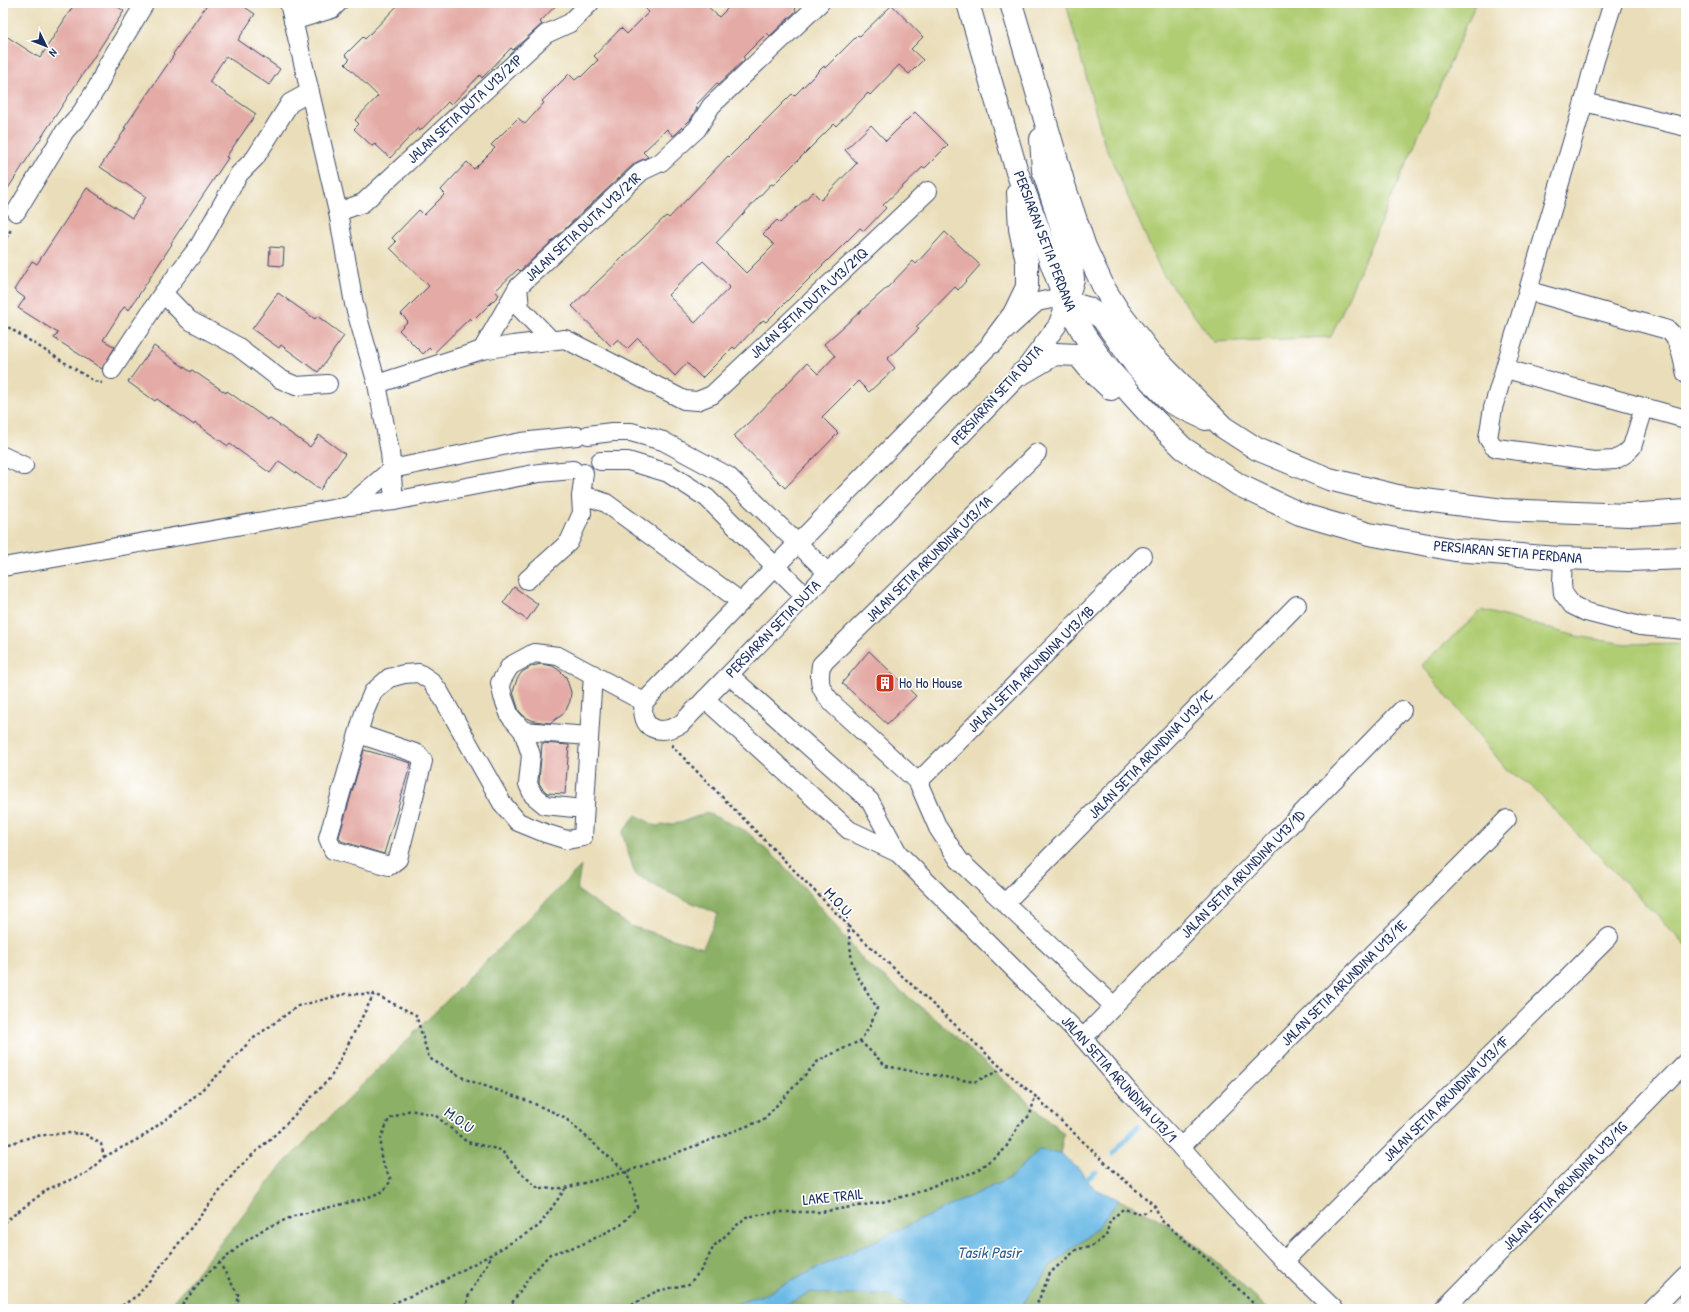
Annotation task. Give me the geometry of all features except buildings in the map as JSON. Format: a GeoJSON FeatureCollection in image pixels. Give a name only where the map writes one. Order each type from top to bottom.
{"type":"FeatureCollection","features":[{"type":"Feature","properties":{"kind":"main road","name":"PERSIARAN SETIA PERDANA"},"geometry":{"type":"LineString","coordinates":[[968,3],[1017,172],[1066,302],[1085,336],[1106,365],[1150,415],[1183,448],[1239,485],[1300,514],[1369,534],[1455,550],[1563,558],[1629,560],[1686,558]]}},
{"type":"Feature","properties":{"kind":"main road"},"geometry":{"type":"LineString","coordinates":[[1011,3],[1038,98],[1085,247],[1104,288],[1119,312],[1152,355],[1223,427]]}},
{"type":"Feature","properties":{"kind":"main road"},"geometry":{"type":"LineString","coordinates":[[1038,98],[1043,170],[1071,257],[1073,279],[1066,302],[1087,308],[1102,318],[1137,367],[1172,403],[1223,427],[1257,449],[1329,478],[1401,497],[1503,510],[1628,515],[1686,511]]}},
{"type":"Feature","properties":{"kind":"main road"},"geometry":{"type":"LineString","coordinates":[[993,342],[1014,314],[1027,287],[1027,262],[1020,229],[1017,172]]}},
{"type":"Feature","properties":{"kind":"main road"},"geometry":{"type":"LineString","coordinates":[[1021,374],[1055,354],[1078,355],[1111,389],[1150,415]]}},
{"type":"Feature","properties":{"kind":"street"},"geometry":{"type":"LineString","coordinates":[[16,212],[65,131],[81,113],[98,86],[108,64],[145,3]]}},
{"type":"Feature","properties":{"kind":"street"},"geometry":{"type":"LineString","coordinates":[[289,3],[338,212],[354,304],[377,384],[392,469],[394,501]]}},
{"type":"Feature","properties":{"kind":"street"},"geometry":{"type":"LineString","coordinates":[[293,21],[332,9],[338,3]]}},
{"type":"Feature","properties":{"kind":"street","name":"JALAN SETIA DUTA U13/21P"},"geometry":{"type":"LineString","coordinates":[[338,212],[363,203],[546,34],[570,23],[590,3]]}},
{"type":"Feature","properties":{"kind":"street","name":"JALAN SETIA DUTA U13/21R"},"geometry":{"type":"LineString","coordinates":[[482,350],[518,287],[642,171],[661,162],[697,129],[711,106],[820,3]]}},
{"type":"Feature","properties":{"kind":"street"},"geometry":{"type":"LineString","coordinates":[[1613,3],[1595,60],[1506,369],[1493,408],[1488,438],[1493,446],[1497,448],[1594,460],[1615,460],[1625,454],[1632,446],[1644,408]]}},
{"type":"Feature","properties":{"kind":"street"},"geometry":{"type":"LineString","coordinates":[[112,370],[163,293],[199,246],[239,174],[255,158],[290,103],[310,92]]}},
{"type":"Feature","properties":{"kind":"street"},"geometry":{"type":"LineString","coordinates":[[1584,102],[1686,128]]}},
{"type":"Feature","properties":{"kind":"street","name":"JALAN SETIA DUTA U13/21Q"},"geometry":{"type":"LineString","coordinates":[[551,340],[565,339],[684,400],[698,401],[712,395],[928,191]]}},
{"type":"Feature","properties":{"kind":"street","name":"JALAN SETIA DUTA U13/21R"},"geometry":{"type":"LineString","coordinates":[[518,287],[520,308],[551,340]]}},
{"type":"Feature","properties":{"kind":"street"},"geometry":{"type":"LineString","coordinates":[[1529,291],[1668,330],[1675,336],[1686,374]]}},
{"type":"Feature","properties":{"kind":"street"},"geometry":{"type":"LineString","coordinates":[[163,293],[189,320],[237,346],[280,379],[296,386],[328,384]]}},
{"type":"Feature","properties":{"kind":"street"},"geometry":{"type":"LineString","coordinates":[[574,808],[545,805],[533,795],[528,784],[531,755],[523,731],[510,716],[500,683],[510,666],[534,653],[558,656],[644,702],[740,601],[993,342],[1037,302],[1052,299],[1066,302]]}},
{"type":"Feature","properties":{"kind":"street","name":"PERSIARAN SETIA DUTA"},"geometry":{"type":"LineString","coordinates":[[644,702],[642,710],[644,720],[653,729],[662,731],[672,730],[681,724],[1021,374],[1057,326],[1066,302]]}},
{"type":"Feature","properties":{"kind":"street"},"geometry":{"type":"LineString","coordinates":[[377,384],[482,350],[551,340]]}},
{"type":"Feature","properties":{"kind":"street"},"geometry":{"type":"LineString","coordinates":[[1506,369],[1686,419]]}},
{"type":"Feature","properties":{"kind":"street"},"geometry":{"type":"LineString","coordinates":[[349,506],[392,469],[522,442],[612,432],[631,432],[664,441],[728,476],[828,573]]}},
{"type":"Feature","properties":{"kind":"street"},"geometry":{"type":"LineString","coordinates":[[3,567],[349,506],[394,501],[531,474],[578,471],[594,469],[600,461],[602,450],[597,441],[583,435],[568,442],[564,452],[566,462],[578,471],[582,513],[569,542],[528,580]]}},
{"type":"Feature","properties":{"kind":"street","name":"JALAN SETIA ARUNDINA U13/1A"},"geometry":{"type":"LineString","coordinates":[[918,782],[834,705],[824,693],[819,680],[821,665],[1037,453]]}},
{"type":"Feature","properties":{"kind":"street"},"geometry":{"type":"LineString","coordinates":[[3,456],[24,466]]}},
{"type":"Feature","properties":{"kind":"street"},"geometry":{"type":"LineString","coordinates":[[600,461],[628,461],[668,473],[707,498],[805,596]]}},
{"type":"Feature","properties":{"kind":"street"},"geometry":{"type":"LineString","coordinates":[[580,497],[589,497],[606,503],[740,601]]}},
{"type":"Feature","properties":{"kind":"street","name":"JALAN SETIA ARUNDINA U13/1B"},"geometry":{"type":"LineString","coordinates":[[918,782],[1144,556]]}},
{"type":"Feature","properties":{"kind":"street"},"geometry":{"type":"LineString","coordinates":[[1563,558],[1563,593],[1572,605],[1586,612],[1640,626],[1686,630]]}},
{"type":"Feature","properties":{"kind":"street","name":"JALAN SETIA ARUNDINA U13/1C"},"geometry":{"type":"LineString","coordinates":[[1006,902],[1297,605]]}},
{"type":"Feature","properties":{"kind":"street"},"geometry":{"type":"LineString","coordinates":[[358,734],[418,754],[423,761],[398,859],[389,866],[333,850],[328,838],[364,713],[373,692],[389,678],[404,674],[419,673],[431,681],[440,693],[502,803],[518,822],[567,840],[583,837],[593,674]]}},
{"type":"Feature","properties":{"kind":"street"},"geometry":{"type":"LineString","coordinates":[[729,675],[870,801],[898,853]]}},
{"type":"Feature","properties":{"kind":"street"},"geometry":{"type":"LineString","coordinates":[[705,699],[849,830],[898,853]]}},
{"type":"Feature","properties":{"kind":"street","name":"JALAN SETIA ARUNDINA U13/1D"},"geometry":{"type":"LineString","coordinates":[[1083,1038],[1402,710]]}},
{"type":"Feature","properties":{"kind":"street"},"geometry":{"type":"LineString","coordinates":[[523,731],[589,736]]}},
{"type":"Feature","properties":{"kind":"street"},"geometry":{"type":"LineString","coordinates":[[918,782],[938,828],[959,860],[1006,902],[1114,1006]]}},
{"type":"Feature","properties":{"kind":"street","name":"JALAN SETIA ARUNDINA U13/1E"},"geometry":{"type":"LineString","coordinates":[[1181,1147],[1507,819]]}},
{"type":"Feature","properties":{"kind":"street","name":"JALAN SETIA ARUNDINA U13/1"},"geometry":{"type":"LineString","coordinates":[[898,853],[1083,1038],[1130,1093],[1181,1147],[1227,1200],[1284,1261],[1334,1309]]}},
{"type":"Feature","properties":{"kind":"street","name":"JALAN SETIA ARUNDINA U13/1F"},"geometry":{"type":"LineString","coordinates":[[1284,1261],[1609,937]]}},
{"type":"Feature","properties":{"kind":"street","name":"JALAN SETIA ARUNDINA U13/1G"},"geometry":{"type":"LineString","coordinates":[[1444,1309],[1686,1062]]}},
{"type":"Feature","properties":{"kind":"street"},"geometry":{"type":"LineString","coordinates":[[1653,1309],[1686,1276]]}},
{"type":"Feature","properties":{"kind":"path"},"geometry":{"type":"LineString","coordinates":[[3,324],[99,383],[102,383],[112,370]]}},
{"type":"Feature","properties":{"kind":"path","name":"M.O.U."},"geometry":{"type":"LineString","coordinates":[[672,746],[848,925],[852,964],[858,977],[877,1008],[870,1026],[860,1041]]}},
{"type":"Feature","properties":{"kind":"path"},"geometry":{"type":"LineString","coordinates":[[848,925],[1003,1069],[1035,1096],[1116,1173],[1155,1206],[1161,1220],[1214,1265],[1259,1309]]}},
{"type":"Feature","properties":{"kind":"path"},"geometry":{"type":"LineString","coordinates":[[3,1223],[48,1189],[87,1173],[104,1157],[142,1137],[184,1106],[251,1040],[298,1006],[345,994],[374,994],[416,1015],[429,1058],[465,1079],[528,1101],[564,1117],[626,1172],[633,1188],[636,1207],[621,1225],[581,1245],[550,1254],[530,1276],[508,1309]]}},
{"type":"Feature","properties":{"kind":"path"},"geometry":{"type":"LineString","coordinates":[[116,1309],[138,1295],[238,1168],[279,1131],[331,1077],[374,994]]}},
{"type":"Feature","properties":{"kind":"path"},"geometry":{"type":"LineString","coordinates":[[860,1041],[886,1066],[916,1072],[974,1082],[1003,1069]]}},
{"type":"Feature","properties":{"kind":"path","name":"M.O.U"},"geometry":{"type":"LineString","coordinates":[[178,1309],[219,1262],[264,1229],[294,1216],[363,1199],[384,1191],[391,1180],[381,1160],[381,1138],[390,1119],[410,1110],[435,1115],[467,1142],[501,1150],[520,1172],[539,1189],[565,1188],[626,1172],[763,1120],[819,1060],[860,1041]]}},
{"type":"Feature","properties":{"kind":"path","name":"LAKE TRAIL"},"geometry":{"type":"LineString","coordinates":[[627,1309],[657,1291],[689,1284],[702,1269],[714,1246],[746,1217],[778,1212],[821,1212],[882,1202],[913,1194],[945,1181],[975,1172],[1005,1149],[1019,1125],[1030,1115],[1035,1096]]}},
{"type":"Feature","properties":{"kind":"path"},"geometry":{"type":"LineString","coordinates":[[3,1146],[34,1136],[67,1133],[85,1134],[101,1144],[104,1157]]}},
{"type":"Feature","properties":{"kind":"path"},"geometry":{"type":"LineString","coordinates":[[382,1309],[437,1284],[539,1226],[565,1188]]}},
{"type":"Feature","properties":{"kind":"path"},"geometry":{"type":"LineString","coordinates":[[1035,1309],[1050,1273],[1077,1249],[1091,1247],[1106,1236],[1110,1221],[1123,1209],[1143,1214],[1155,1206]]}},
{"type":"Feature","properties":{"kind":"path"},"geometry":{"type":"LineString","coordinates":[[467,1309],[468,1297],[492,1254]]}},
{"type":"Feature","properties":{"kind":"path"},"geometry":{"type":"LineString","coordinates":[[219,1262],[239,1296],[236,1309]]}},
{"type":"Feature","properties":{"kind":"path"},"geometry":{"type":"LineString","coordinates":[[814,1309],[842,1309]]}},
{"type":"Feature","properties":{"kind":"green space"},"geometry":{"type":"Polygon","coordinates":[[[1066,3],[1476,3],[1331,337],[1214,342],[1162,273],[1104,143],[1066,3]]]}},
{"type":"Feature","properties":{"kind":"green space"},"geometry":{"type":"Polygon","coordinates":[[[1482,610],[1576,636],[1625,644],[1686,643],[1686,945],[1530,785],[1507,770],[1422,665],[1482,610]]]}},
{"type":"Feature","properties":{"kind":"green space"},"geometry":{"type":"Polygon","coordinates":[[[707,813],[746,831],[779,861],[803,886],[865,962],[938,1021],[1064,1134],[1060,1153],[1039,1150],[1010,1178],[817,1268],[766,1294],[720,1309],[168,1309],[283,1164],[581,866],[577,890],[630,926],[703,948],[718,914],[663,890],[635,874],[622,833],[636,815],[656,826],[679,823],[707,813]]]}},
{"type":"Feature","properties":{"kind":"green space"},"geometry":{"type":"Polygon","coordinates":[[[1119,1200],[1141,1210],[1180,1233],[1216,1262],[1268,1309],[1019,1309],[1051,1265],[1098,1227],[1119,1200]]]}},
{"type":"Feature","properties":{"kind":"green space"},"geometry":{"type":"Polygon","coordinates":[[[811,1292],[887,1294],[912,1309],[778,1309],[811,1292]]]}},
{"type":"Feature","properties":{"kind":"water","name":"Tasik Pasir"},"geometry":{"type":"Polygon","coordinates":[[[1039,1150],[1060,1153],[1082,1172],[1085,1180],[1096,1189],[1119,1200],[1098,1227],[1051,1265],[1019,1309],[912,1309],[887,1294],[838,1295],[811,1292],[778,1309],[720,1309],[766,1294],[817,1268],[1010,1178],[1039,1150]]]}},
{"type":"Feature","properties":{"kind":"waterway"},"geometry":{"type":"LineString","coordinates":[[1113,1154],[1138,1126]]}},
{"type":"Feature","properties":{"kind":"waterway"},"geometry":{"type":"LineString","coordinates":[[1085,1180],[1096,1172]]}},
{"type":"Feature","properties":{"kind":"place","name":"Ho Ho House"},"geometry":{"type":"Point","coordinates":[885,683]}}]}
